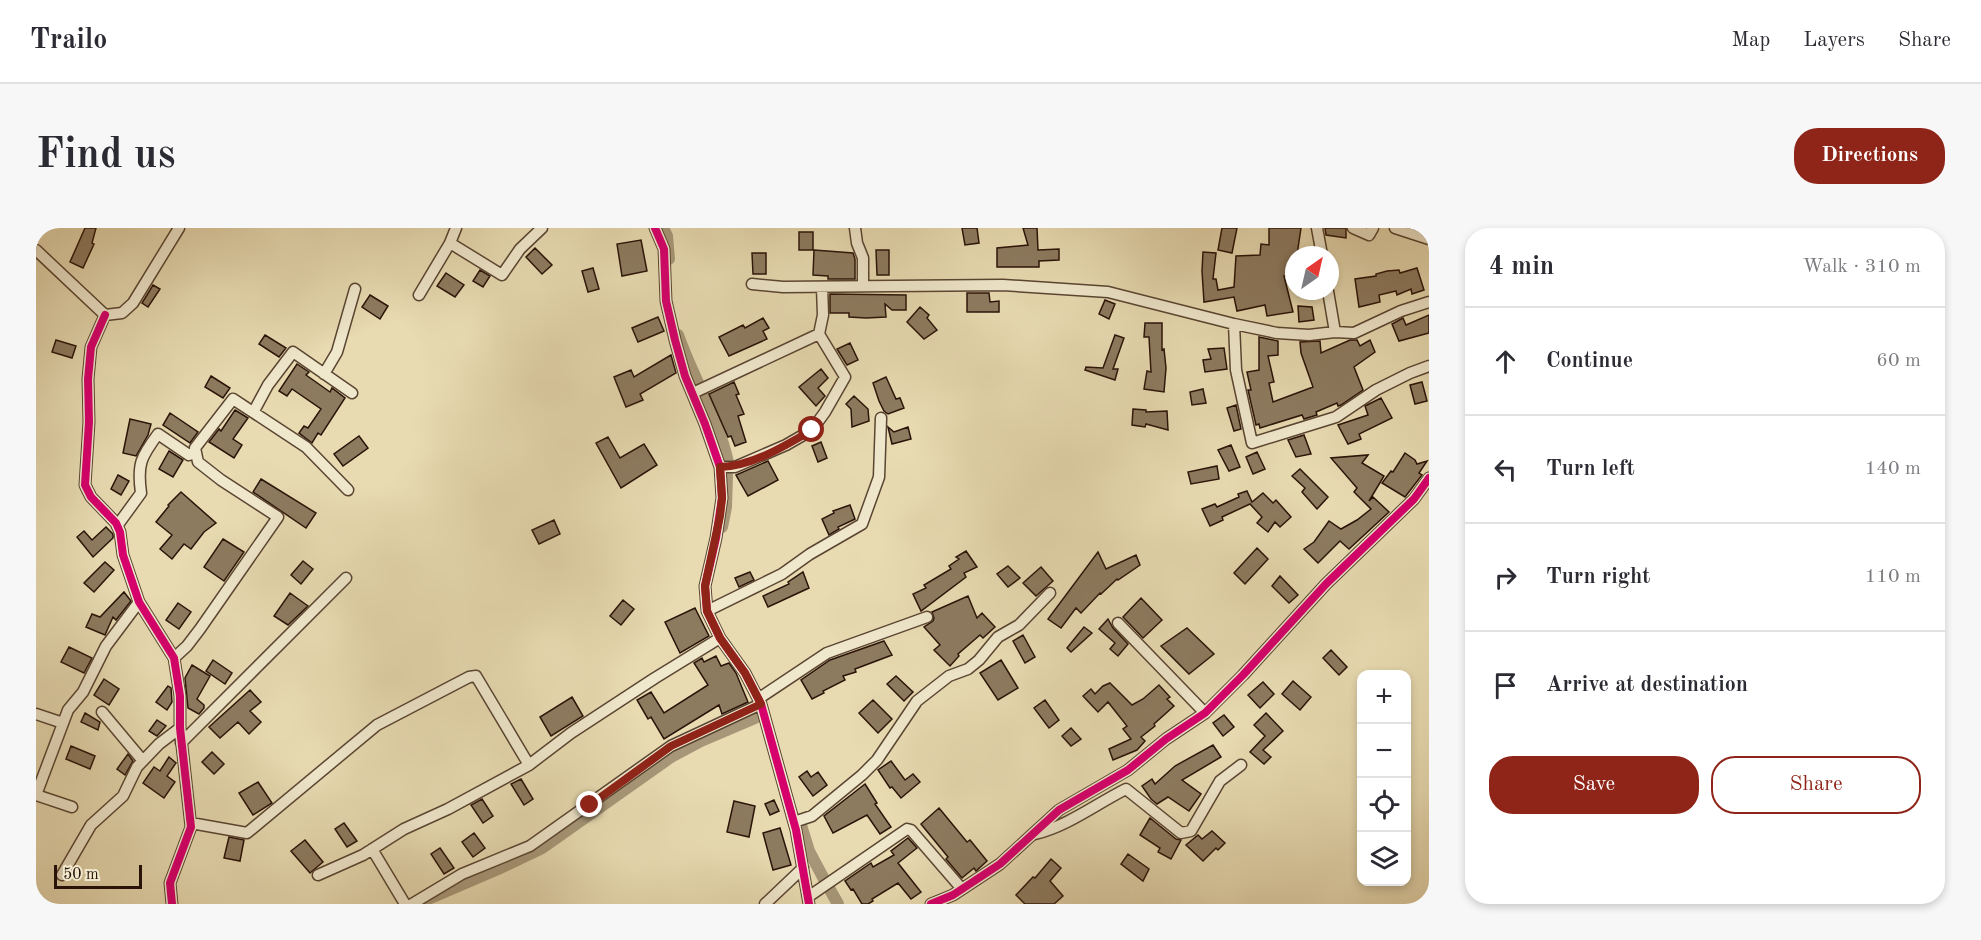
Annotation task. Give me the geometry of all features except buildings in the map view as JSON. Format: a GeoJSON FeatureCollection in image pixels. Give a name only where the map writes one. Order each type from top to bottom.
{"type":"FeatureCollection","features":[{"type":"Feature","properties":{"kind":"street"},"geometry":{"type":"LineString","coordinates":[[105,315],[122,313],[133,303],[179,228]]}},
{"type":"Feature","properties":{"kind":"street"},"geometry":{"type":"LineString","coordinates":[[419,295],[450,243],[456,228]]}},
{"type":"Feature","properties":{"kind":"street"},"geometry":{"type":"LineString","coordinates":[[450,243],[502,275],[520,249],[542,228]]}},
{"type":"Feature","properties":{"kind":"street"},"geometry":{"type":"LineString","coordinates":[[655,228],[664,249],[666,301],[675,340],[685,376],[698,391],[720,467],[722,498],[705,586],[707,611],[720,638],[745,673],[759,701],[794,822],[808,900],[907,829],[911,830],[962,889]]}},
{"type":"Feature","properties":{"kind":"street"},"geometry":{"type":"LineString","coordinates":[[855,228],[862,258],[863,286]]}},
{"type":"Feature","properties":{"kind":"street"},"geometry":{"type":"LineString","coordinates":[[1317,228],[1320,246]]}},
{"type":"Feature","properties":{"kind":"street"},"geometry":{"type":"LineString","coordinates":[[1353,228],[1369,235],[1373,228]]}},
{"type":"Feature","properties":{"kind":"street"},"geometry":{"type":"LineString","coordinates":[[1395,228],[1429,239]]}},
{"type":"Feature","properties":{"kind":"street"},"geometry":{"type":"LineString","coordinates":[[36,250],[105,315]]}},
{"type":"Feature","properties":{"kind":"street"},"geometry":{"type":"LineString","coordinates":[[752,284],[783,288],[1004,285],[1108,292],[1234,324],[1277,333],[1309,335],[1354,333],[1401,311],[1429,302]]}},
{"type":"Feature","properties":{"kind":"street"},"geometry":{"type":"LineString","coordinates":[[720,467],[735,467],[786,445],[812,430],[845,377],[819,334],[823,315],[822,287]]}},
{"type":"Feature","properties":{"kind":"street"},"geometry":{"type":"LineString","coordinates":[[324,374],[337,352],[355,289]]}},
{"type":"Feature","properties":{"kind":"street"},"geometry":{"type":"LineString","coordinates":[[1330,300],[1335,333]]}},
{"type":"Feature","properties":{"kind":"street"},"geometry":{"type":"LineString","coordinates":[[105,315],[91,347],[88,379],[89,422],[86,485],[91,496],[117,526],[123,555],[140,602],[174,658],[180,696],[180,728],[191,827],[170,883],[172,904]]}},
{"type":"Feature","properties":{"kind":"street"},"geometry":{"type":"LineString","coordinates":[[1234,324],[1236,370],[1252,442],[1336,417],[1376,390],[1429,366]]}},
{"type":"Feature","properties":{"kind":"street"},"geometry":{"type":"LineString","coordinates":[[698,391],[819,334]]}},
{"type":"Feature","properties":{"kind":"street"},"geometry":{"type":"LineString","coordinates":[[254,411],[268,385],[293,352],[352,393]]}},
{"type":"Feature","properties":{"kind":"street"},"geometry":{"type":"LineString","coordinates":[[174,658],[200,629],[278,518],[198,462],[195,448],[233,399],[306,447],[348,490]]}},
{"type":"Feature","properties":{"kind":"street"},"geometry":{"type":"LineString","coordinates":[[707,611],[782,574],[810,554],[862,524],[879,477],[881,418]]}},
{"type":"Feature","properties":{"kind":"street"},"geometry":{"type":"LineString","coordinates":[[117,526],[141,493],[138,471],[146,450],[158,434],[189,455],[195,452]]}},
{"type":"Feature","properties":{"kind":"street"},"geometry":{"type":"LineString","coordinates":[[931,904],[962,889],[1000,864],[1059,810],[1128,770],[1166,739],[1205,713],[1326,584],[1414,499],[1429,478]]}},
{"type":"Feature","properties":{"kind":"street"},"geometry":{"type":"LineString","coordinates":[[182,743],[346,578]]}},
{"type":"Feature","properties":{"kind":"street"},"geometry":{"type":"LineString","coordinates":[[794,822],[812,816],[862,775],[877,760],[917,701],[949,676],[968,669],[979,660],[998,637],[1019,624],[1050,593]]}},
{"type":"Feature","properties":{"kind":"street"},"geometry":{"type":"LineString","coordinates":[[72,807],[36,795],[68,710],[83,692],[106,646],[140,602]]}},
{"type":"Feature","properties":{"kind":"street"},"geometry":{"type":"LineString","coordinates":[[412,904],[462,874],[530,846],[671,746],[759,701],[826,653],[927,617]]}},
{"type":"Feature","properties":{"kind":"street"},"geometry":{"type":"LineString","coordinates":[[1118,623],[1205,713]]}},
{"type":"Feature","properties":{"kind":"street"},"geometry":{"type":"LineString","coordinates":[[318,875],[372,849],[404,829],[448,809],[529,765],[571,733],[720,638]]}},
{"type":"Feature","properties":{"kind":"street"},"geometry":{"type":"LineString","coordinates":[[191,823],[248,833],[377,725],[469,677],[476,676],[529,765]]}},
{"type":"Feature","properties":{"kind":"street"},"geometry":{"type":"LineString","coordinates":[[102,712],[143,761]]}},
{"type":"Feature","properties":{"kind":"street"},"geometry":{"type":"LineString","coordinates":[[36,714],[63,723]]}},
{"type":"Feature","properties":{"kind":"street"},"geometry":{"type":"LineString","coordinates":[[62,875],[92,825],[123,796],[137,767],[159,744],[180,728]]}},
{"type":"Feature","properties":{"kind":"street"},"geometry":{"type":"LineString","coordinates":[[1032,835],[1052,830],[1126,789],[1181,833],[1191,831],[1220,781],[1241,765]]}},
{"type":"Feature","properties":{"kind":"street"},"geometry":{"type":"LineString","coordinates":[[372,849],[405,904]]}},
{"type":"Feature","properties":{"kind":"street"},"geometry":{"type":"LineString","coordinates":[[765,904],[803,868]]}},
{"type":"Feature","properties":{"kind":"waterway"},"geometry":{"type":"LineString","coordinates":[[663,228],[667,236],[669,259]]}},
{"type":"Feature","properties":{"kind":"waterway"},"geometry":{"type":"LineString","coordinates":[[678,335],[712,413],[728,462]]}},
{"type":"Feature","properties":{"kind":"waterway"},"geometry":{"type":"LineString","coordinates":[[722,527],[726,507],[727,475]]}},
{"type":"Feature","properties":{"kind":"waterway"},"geometry":{"type":"LineString","coordinates":[[421,902],[542,848],[671,757],[701,741],[755,718]]}},
{"type":"Feature","properties":{"kind":"waterway"},"geometry":{"type":"LineString","coordinates":[[801,825],[809,851],[825,881]]}},
{"type":"Feature","properties":{"kind":"waterway"},"geometry":{"type":"LineString","coordinates":[[829,888],[838,904]]}},
{"type":"Feature","properties":{"kind":"cycle path"},"geometry":{"type":"LineString","coordinates":[[655,228],[664,249],[666,301],[675,340],[685,376],[720,467],[722,498],[705,586],[707,611],[720,638],[745,673],[761,704],[796,830],[809,904]]}},
{"type":"Feature","properties":{"kind":"cycle path"},"geometry":{"type":"LineString","coordinates":[[105,315],[91,347],[85,485],[91,497],[116,523],[120,532],[123,555],[139,602],[174,658],[180,696],[180,728],[191,827],[170,883],[172,904]]}},
{"type":"Feature","properties":{"kind":"cycle path"},"geometry":{"type":"LineString","coordinates":[[931,904],[953,895],[1000,864],[1059,810],[1128,770],[1166,739],[1205,713],[1326,584],[1414,499],[1429,478]]}},
{"type":"Feature","properties":{"kind":"route"},"geometry":{"type":"LineString","coordinates":[[590,805],[671,746],[761,704],[745,673],[720,638],[707,611],[705,586],[722,498],[720,467],[735,467],[786,445],[812,430]]}}]}
